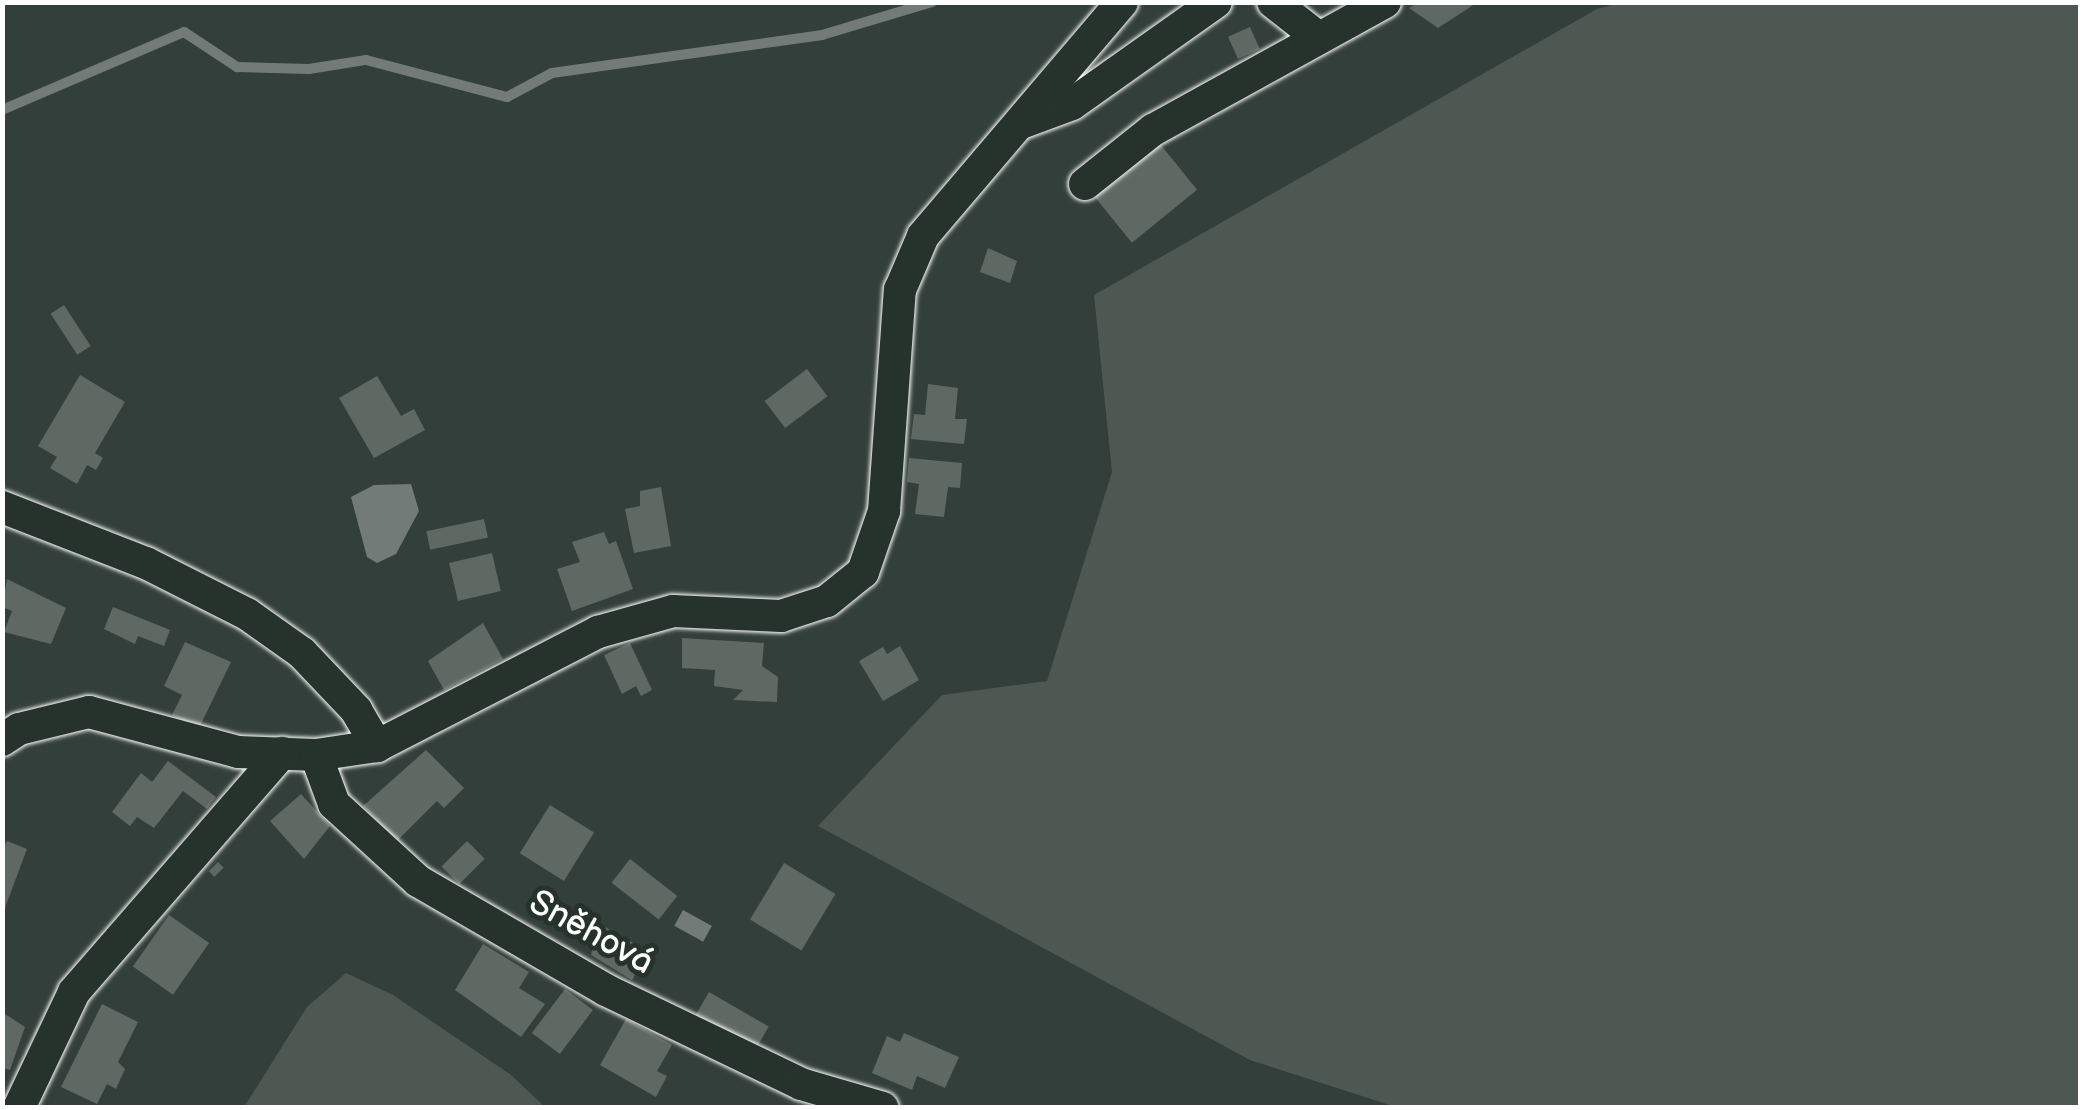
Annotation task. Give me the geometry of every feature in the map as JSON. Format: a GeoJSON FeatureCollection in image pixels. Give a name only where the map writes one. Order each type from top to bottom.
{"type":"FeatureCollection","features":[{"type":"Feature","properties":{"kind":"street"},"geometry":{"type":"LineString","coordinates":[[2,740],[19,729],[89,712],[238,752],[316,754],[377,746],[598,632],[673,611],[781,616],[826,601],[863,572],[884,511],[900,290],[923,236],[1122,2]]}},
{"type":"Feature","properties":{"kind":"street"},"geometry":{"type":"LineString","coordinates":[[1014,126],[1072,104],[1216,2]]}},
{"type":"Feature","properties":{"kind":"street"},"geometry":{"type":"LineString","coordinates":[[1273,2],[1319,38]]}},
{"type":"Feature","properties":{"kind":"street"},"geometry":{"type":"LineString","coordinates":[[1085,184],[1154,130],[1385,2]]}},
{"type":"Feature","properties":{"kind":"street"},"geometry":{"type":"LineString","coordinates":[[2,507],[146,563],[247,614],[302,653],[356,710],[377,746]]}},
{"type":"Feature","properties":{"kind":"street"},"geometry":{"type":"LineString","coordinates":[[19,1108],[74,992],[282,754]]}},
{"type":"Feature","properties":{"kind":"street","name":"Sněhová"},"geometry":{"type":"LineString","coordinates":[[316,754],[334,804],[418,881],[606,990],[801,1084],[884,1108]]}},
{"type":"Feature","properties":{"kind":"shaded area"},"geometry":{"type":"Polygon","coordinates":[[[1622,2],[2080,3],[2080,1107],[1396,1107],[1250,1060],[818,826],[942,695],[1047,681],[1112,472],[1094,295],[1597,9],[1622,2]]]}},
{"type":"Feature","properties":{"kind":"shaded area"},"geometry":{"type":"Polygon","coordinates":[[[411,484],[419,511],[396,554],[377,563],[367,557],[351,497],[374,485],[411,484]]]}},
{"type":"Feature","properties":{"kind":"shaded area"},"geometry":{"type":"Polygon","coordinates":[[[683,910],[712,926],[703,942],[674,926],[683,910]]]}},
{"type":"Feature","properties":{"kind":"shaded area"},"geometry":{"type":"Polygon","coordinates":[[[346,973],[393,995],[511,1075],[545,1107],[244,1107],[307,1007],[346,973]]]}},
{"type":"Feature","properties":{"kind":"building"},"geometry":{"type":"Polygon","coordinates":[[[1418,2],[1478,2],[1438,28],[1409,8],[1418,2]]]}},
{"type":"Feature","properties":{"kind":"building"},"geometry":{"type":"Polygon","coordinates":[[[1250,27],[1260,49],[1238,59],[1228,37],[1250,27]]]}},
{"type":"Feature","properties":{"kind":"building"},"geometry":{"type":"Polygon","coordinates":[[[1160,144],[1197,190],[1132,243],[1095,197],[1160,144]]]}},
{"type":"Feature","properties":{"kind":"building"},"geometry":{"type":"Polygon","coordinates":[[[988,248],[1017,261],[1010,283],[980,272],[988,248]]]}},
{"type":"Feature","properties":{"kind":"building"},"geometry":{"type":"Polygon","coordinates":[[[64,305],[91,346],[77,355],[51,314],[64,305]]]}},
{"type":"Feature","properties":{"kind":"building"},"geometry":{"type":"Polygon","coordinates":[[[807,369],[827,396],[785,428],[765,401],[807,369]]]}},
{"type":"Feature","properties":{"kind":"building"},"geometry":{"type":"Polygon","coordinates":[[[80,375],[125,402],[95,453],[103,458],[96,470],[87,465],[77,484],[50,468],[57,457],[38,446],[80,375]]]}},
{"type":"Feature","properties":{"kind":"building"},"geometry":{"type":"Polygon","coordinates":[[[377,376],[401,416],[414,409],[425,430],[374,458],[339,398],[377,376]]]}},
{"type":"Feature","properties":{"kind":"building"},"geometry":{"type":"Polygon","coordinates":[[[928,384],[958,388],[955,419],[967,419],[964,444],[911,439],[914,414],[925,415],[928,384]]]}},
{"type":"Feature","properties":{"kind":"building"},"geometry":{"type":"Polygon","coordinates":[[[909,458],[962,463],[960,488],[948,487],[944,517],[915,514],[919,484],[907,482],[909,458]]]}},
{"type":"Feature","properties":{"kind":"building"},"geometry":{"type":"Polygon","coordinates":[[[661,487],[671,546],[634,553],[625,509],[640,506],[640,491],[661,487]]]}},
{"type":"Feature","properties":{"kind":"building"},"geometry":{"type":"Polygon","coordinates":[[[484,519],[488,538],[430,550],[426,531],[484,519]]]}},
{"type":"Feature","properties":{"kind":"building"},"geometry":{"type":"Polygon","coordinates":[[[604,532],[609,544],[616,541],[633,589],[572,611],[557,569],[580,562],[572,542],[604,532]]]}},
{"type":"Feature","properties":{"kind":"building"},"geometry":{"type":"Polygon","coordinates":[[[492,553],[501,591],[458,601],[449,563],[492,553]]]}},
{"type":"Feature","properties":{"kind":"building"},"geometry":{"type":"Polygon","coordinates":[[[7,579],[66,608],[51,644],[4,632],[12,611],[2,607],[7,579]]]}},
{"type":"Feature","properties":{"kind":"building"},"geometry":{"type":"Polygon","coordinates":[[[113,607],[170,630],[164,646],[138,636],[135,644],[104,629],[113,607]]]}},
{"type":"Feature","properties":{"kind":"building"},"geometry":{"type":"Polygon","coordinates":[[[483,623],[503,659],[444,690],[428,661],[483,623]]]}},
{"type":"Feature","properties":{"kind":"building"},"geometry":{"type":"Polygon","coordinates":[[[682,638],[764,643],[762,666],[778,677],[777,702],[733,700],[743,690],[714,686],[715,670],[682,668],[682,638]]]}},
{"type":"Feature","properties":{"kind":"building"},"geometry":{"type":"Polygon","coordinates":[[[185,642],[231,662],[199,728],[172,715],[182,695],[164,686],[185,642]]]}},
{"type":"Feature","properties":{"kind":"building"},"geometry":{"type":"Polygon","coordinates":[[[630,643],[652,690],[641,696],[636,686],[622,694],[604,655],[630,643]]]}},
{"type":"Feature","properties":{"kind":"building"},"geometry":{"type":"Polygon","coordinates":[[[900,646],[919,680],[883,701],[859,661],[883,647],[887,654],[900,646]]]}},
{"type":"Feature","properties":{"kind":"building"},"geometry":{"type":"Polygon","coordinates":[[[426,750],[464,788],[444,808],[437,801],[397,841],[363,806],[426,750]]]}},
{"type":"Feature","properties":{"kind":"building"},"geometry":{"type":"Polygon","coordinates":[[[168,761],[216,797],[207,809],[183,791],[154,828],[137,817],[130,826],[112,812],[141,773],[152,782],[168,761]]]}},
{"type":"Feature","properties":{"kind":"building"},"geometry":{"type":"Polygon","coordinates":[[[301,794],[330,826],[304,859],[270,821],[301,794]]]}},
{"type":"Feature","properties":{"kind":"building"},"geometry":{"type":"Polygon","coordinates":[[[550,805],[594,833],[564,881],[520,853],[550,805]]]}},
{"type":"Feature","properties":{"kind":"building"},"geometry":{"type":"Polygon","coordinates":[[[7,841],[27,849],[3,913],[2,850],[7,841]]]}},
{"type":"Feature","properties":{"kind":"building"},"geometry":{"type":"Polygon","coordinates":[[[467,841],[485,859],[459,884],[442,866],[467,841]]]}},
{"type":"Feature","properties":{"kind":"building"},"geometry":{"type":"Polygon","coordinates":[[[630,859],[677,896],[659,920],[612,883],[630,859]]]}},
{"type":"Feature","properties":{"kind":"building"},"geometry":{"type":"Polygon","coordinates":[[[218,862],[224,868],[214,877],[209,871],[218,862]]]}},
{"type":"Feature","properties":{"kind":"building"},"geometry":{"type":"Polygon","coordinates":[[[784,863],[835,894],[801,950],[750,920],[784,863]]]}},
{"type":"Feature","properties":{"kind":"building"},"geometry":{"type":"Polygon","coordinates":[[[169,915],[209,943],[173,995],[133,967],[169,915]]]}},
{"type":"Feature","properties":{"kind":"building"},"geometry":{"type":"Polygon","coordinates":[[[598,923],[649,952],[632,980],[591,955],[598,923]]]}},
{"type":"Feature","properties":{"kind":"building"},"geometry":{"type":"Polygon","coordinates":[[[483,944],[529,972],[519,988],[545,1004],[521,1037],[455,990],[483,944]]]}},
{"type":"Feature","properties":{"kind":"building"},"geometry":{"type":"Polygon","coordinates":[[[565,989],[593,1010],[560,1054],[532,1033],[565,989]]]}},
{"type":"Feature","properties":{"kind":"building"},"geometry":{"type":"Polygon","coordinates":[[[709,992],[769,1026],[754,1052],[694,1017],[709,992]]]}},
{"type":"Feature","properties":{"kind":"building"},"geometry":{"type":"Polygon","coordinates":[[[102,1004],[138,1022],[118,1062],[125,1069],[116,1089],[107,1084],[97,1104],[61,1087],[102,1004]]]}},
{"type":"Feature","properties":{"kind":"building"},"geometry":{"type":"Polygon","coordinates":[[[2,1012],[25,1027],[10,1070],[2,1068],[2,1012]]]}},
{"type":"Feature","properties":{"kind":"building"},"geometry":{"type":"Polygon","coordinates":[[[626,1019],[672,1045],[657,1071],[667,1076],[656,1097],[600,1065],[626,1019]]]}},
{"type":"Feature","properties":{"kind":"building"},"geometry":{"type":"Polygon","coordinates":[[[904,1033],[959,1057],[945,1088],[917,1076],[912,1090],[872,1073],[887,1036],[900,1042],[904,1033]]]}},
{"type":"Feature","properties":{"kind":"waterway"},"geometry":{"type":"LineString","coordinates":[[2,110],[184,32],[237,67],[309,69],[366,60],[507,97],[552,73],[822,35],[932,2]]}}]}
